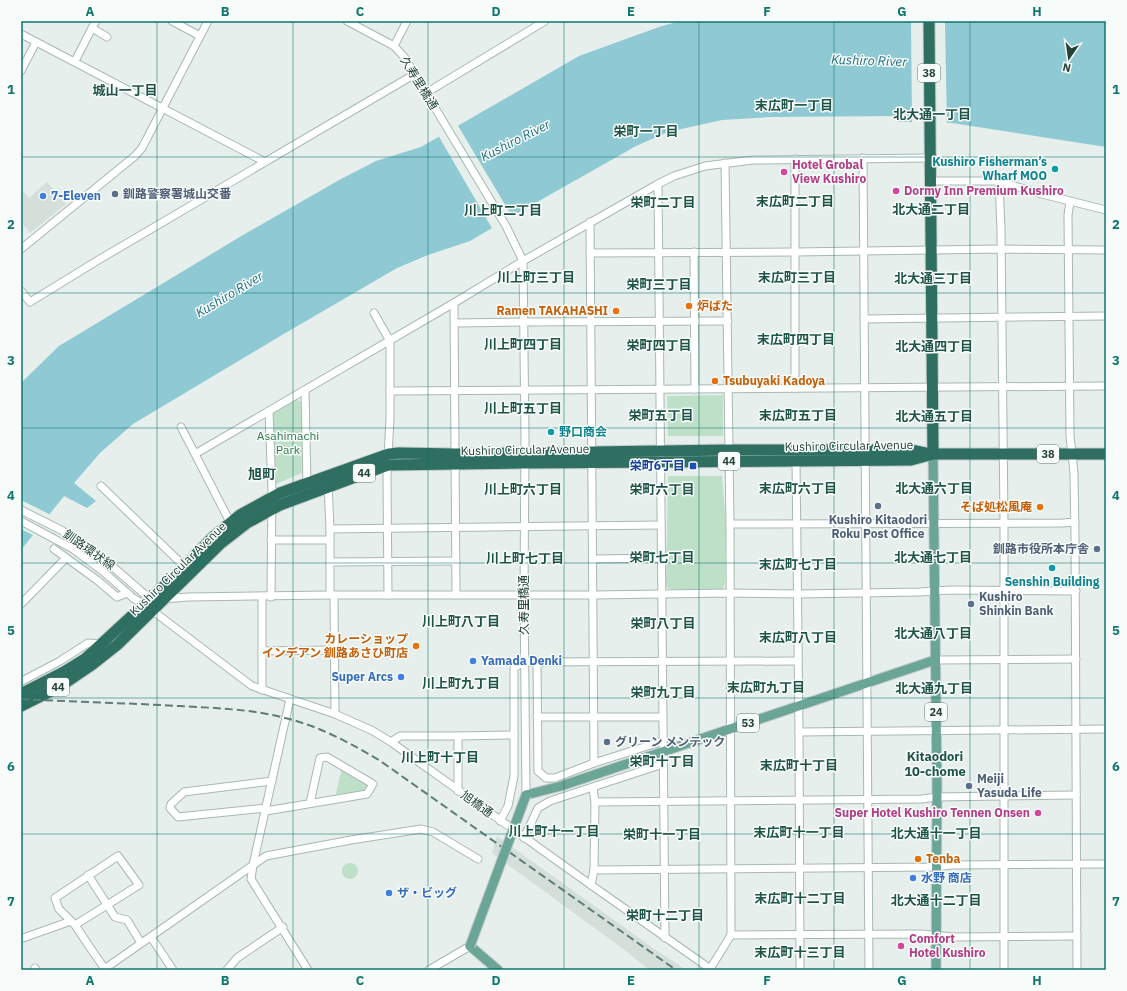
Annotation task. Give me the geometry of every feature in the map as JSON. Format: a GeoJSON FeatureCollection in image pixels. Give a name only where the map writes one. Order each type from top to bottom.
{"type":"FeatureCollection","features":[{"type":"Feature","properties":{"kind":"highway","name":"38"},"geometry":{"type":"LineString","coordinates":[[929,21],[933,454],[1106,454]]}},
{"type":"Feature","properties":{"kind":"highway","name":"Kushiro Circular Avenue"},"geometry":{"type":"LineString","coordinates":[[728,455],[796,460],[912,450],[933,454]]}},
{"type":"Feature","properties":{"kind":"highway","name":"Kushiro Circular Avenue"},"geometry":{"type":"LineString","coordinates":[[21,706],[53,690],[117,645],[149,605],[184,566],[213,537],[271,509],[307,489],[388,460],[728,455],[865,455]]}},
{"type":"Feature","properties":{"kind":"highway","name":"Kushiro Circular Avenue"},"geometry":{"type":"LineString","coordinates":[[21,694],[64,672],[85,659],[149,605],[164,600],[220,544],[240,515],[271,497],[307,489]]}},
{"type":"Feature","properties":{"kind":"main road","name":"24"},"geometry":{"type":"LineString","coordinates":[[933,454],[937,797],[936,970]]}},
{"type":"Feature","properties":{"kind":"main road","name":"53"},"geometry":{"type":"LineString","coordinates":[[526,795],[561,786],[935,660]]}},
{"type":"Feature","properties":{"kind":"main road"},"geometry":{"type":"LineString","coordinates":[[498,970],[470,946],[526,795]]}},
{"type":"Feature","properties":{"kind":"street"},"geometry":{"type":"LineString","coordinates":[[75,61],[96,21]]}},
{"type":"Feature","properties":{"kind":"street"},"geometry":{"type":"LineString","coordinates":[[172,21],[200,36]]}},
{"type":"Feature","properties":{"kind":"street"},"geometry":{"type":"LineString","coordinates":[[21,249],[135,156],[142,148],[208,21]]}},
{"type":"Feature","properties":{"kind":"street","name":"久寿里橋通"},"geometry":{"type":"LineString","coordinates":[[346,21],[394,46],[405,58],[506,226],[523,261],[525,458],[524,662],[526,795]]}},
{"type":"Feature","properties":{"kind":"street"},"geometry":{"type":"LineString","coordinates":[[394,46],[407,21]]}},
{"type":"Feature","properties":{"kind":"street"},"geometry":{"type":"LineString","coordinates":[[426,92],[544,21]]}},
{"type":"Feature","properties":{"kind":"street"},"geometry":{"type":"LineString","coordinates":[[92,28],[107,37]]}},
{"type":"Feature","properties":{"kind":"street"},"geometry":{"type":"LineString","coordinates":[[21,34],[265,162]]}},
{"type":"Feature","properties":{"kind":"street"},"geometry":{"type":"LineString","coordinates":[[21,71],[36,42]]}},
{"type":"Feature","properties":{"kind":"street"},"geometry":{"type":"LineString","coordinates":[[21,291],[30,302],[100,259],[414,74]]}},
{"type":"Feature","properties":{"kind":"street"},"geometry":{"type":"LineString","coordinates":[[863,158],[869,970]]}},
{"type":"Feature","properties":{"kind":"street"},"geometry":{"type":"LineString","coordinates":[[195,454],[305,391],[590,222],[674,176],[705,166],[753,160],[930,158]]}},
{"type":"Feature","properties":{"kind":"street"},"geometry":{"type":"LineString","coordinates":[[795,159],[796,388]]}},
{"type":"Feature","properties":{"kind":"street"},"geometry":{"type":"LineString","coordinates":[[711,970],[731,935],[730,524],[725,163]]}},
{"type":"Feature","properties":{"kind":"street"},"geometry":{"type":"LineString","coordinates":[[930,181],[1000,181],[1070,202],[1106,210]]}},
{"type":"Feature","properties":{"kind":"street"},"geometry":{"type":"LineString","coordinates":[[1000,181],[1004,523],[1004,970]]}},
{"type":"Feature","properties":{"kind":"street"},"geometry":{"type":"LineString","coordinates":[[658,184],[665,938]]}},
{"type":"Feature","properties":{"kind":"street"},"geometry":{"type":"LineString","coordinates":[[1070,202],[1068,212],[1070,436],[1075,522],[1076,590],[1077,970]]}},
{"type":"Feature","properties":{"kind":"street"},"geometry":{"type":"LineString","coordinates":[[590,222],[595,717],[594,763]]}},
{"type":"Feature","properties":{"kind":"street"},"geometry":{"type":"LineString","coordinates":[[590,253],[1001,249],[1106,250]]}},
{"type":"Feature","properties":{"kind":"street"},"geometry":{"type":"LineString","coordinates":[[694,252],[695,389]]}},
{"type":"Feature","properties":{"kind":"street"},"geometry":{"type":"LineString","coordinates":[[454,303],[456,595]]}},
{"type":"Feature","properties":{"kind":"street"},"geometry":{"type":"LineString","coordinates":[[374,313],[390,341],[388,595]]}},
{"type":"Feature","properties":{"kind":"street"},"geometry":{"type":"LineString","coordinates":[[864,319],[1106,316]]}},
{"type":"Feature","properties":{"kind":"street"},"geometry":{"type":"LineString","coordinates":[[455,323],[728,321]]}},
{"type":"Feature","properties":{"kind":"street"},"geometry":{"type":"LineString","coordinates":[[390,391],[1106,386]]}},
{"type":"Feature","properties":{"kind":"street"},"geometry":{"type":"LineString","coordinates":[[305,391],[307,489]]}},
{"type":"Feature","properties":{"kind":"street"},"geometry":{"type":"LineString","coordinates":[[270,411],[271,596]]}},
{"type":"Feature","properties":{"kind":"street"},"geometry":{"type":"LineString","coordinates":[[181,427],[232,527]]}},
{"type":"Feature","properties":{"kind":"street"},"geometry":{"type":"LineString","coordinates":[[796,460],[800,970]]}},
{"type":"Feature","properties":{"kind":"street"},"geometry":{"type":"LineString","coordinates":[[328,481],[334,650],[334,714]]}},
{"type":"Feature","properties":{"kind":"street"},"geometry":{"type":"LineString","coordinates":[[101,486],[184,566]]}},
{"type":"Feature","properties":{"kind":"street","name":"釧路環状線"},"geometry":{"type":"LineString","coordinates":[[21,510],[61,530],[98,554],[149,605]]}},
{"type":"Feature","properties":{"kind":"street","name":"釧路環状線"},"geometry":{"type":"LineString","coordinates":[[21,521],[73,549],[105,573],[127,593],[149,605]]}},
{"type":"Feature","properties":{"kind":"street"},"geometry":{"type":"LineString","coordinates":[[730,524],[796,525],[1075,522]]}},
{"type":"Feature","properties":{"kind":"street"},"geometry":{"type":"LineString","coordinates":[[330,529],[660,525]]}},
{"type":"Feature","properties":{"kind":"street"},"geometry":{"type":"LineString","coordinates":[[271,540],[330,540]]}},
{"type":"Feature","properties":{"kind":"street"},"geometry":{"type":"LineString","coordinates":[[54,549],[97,580],[117,597],[127,593]]}},
{"type":"Feature","properties":{"kind":"street"},"geometry":{"type":"LineString","coordinates":[[21,604],[66,558]]}},
{"type":"Feature","properties":{"kind":"street"},"geometry":{"type":"LineString","coordinates":[[593,559],[661,558]]}},
{"type":"Feature","properties":{"kind":"street"},"geometry":{"type":"LineString","coordinates":[[330,562],[456,561]]}},
{"type":"Feature","properties":{"kind":"street"},"geometry":{"type":"LineString","coordinates":[[164,600],[188,597],[332,595],[594,596],[729,593],[866,593],[950,590],[1076,590]]}},
{"type":"Feature","properties":{"kind":"street"},"geometry":{"type":"LineString","coordinates":[[262,597],[262,690]]}},
{"type":"Feature","properties":{"kind":"street","name":"旭橋通"},"geometry":{"type":"LineString","coordinates":[[149,605],[241,679],[252,686],[317,707],[373,731],[391,742],[711,970]]}},
{"type":"Feature","properties":{"kind":"street"},"geometry":{"type":"LineString","coordinates":[[21,680],[22,681],[60,661],[88,643],[102,644]]}},
{"type":"Feature","properties":{"kind":"street"},"geometry":{"type":"LineString","coordinates":[[262,650],[334,650]]}},
{"type":"Feature","properties":{"kind":"street"},"geometry":{"type":"LineString","coordinates":[[935,660],[1076,659]]}},
{"type":"Feature","properties":{"kind":"street"},"geometry":{"type":"LineString","coordinates":[[500,821],[508,806],[514,776],[514,668],[524,662],[594,663],[798,661]]}},
{"type":"Feature","properties":{"kind":"street"},"geometry":{"type":"LineString","coordinates":[[536,662],[538,771],[542,776],[546,778],[555,778],[594,763],[663,741]]}},
{"type":"Feature","properties":{"kind":"street"},"geometry":{"type":"LineString","coordinates":[[290,699],[251,879],[308,970]]}},
{"type":"Feature","properties":{"kind":"street"},"geometry":{"type":"LineString","coordinates":[[537,717],[663,717]]}},
{"type":"Feature","properties":{"kind":"street"},"geometry":{"type":"LineString","coordinates":[[799,732],[1106,730]]}},
{"type":"Feature","properties":{"kind":"street"},"geometry":{"type":"LineString","coordinates":[[391,742],[400,736],[514,735]]}},
{"type":"Feature","properties":{"kind":"street"},"geometry":{"type":"LineString","coordinates":[[458,736],[458,791]]}},
{"type":"Feature","properties":{"kind":"street"},"geometry":{"type":"LineString","coordinates":[[272,781],[184,792],[171,804],[170,808],[178,817],[266,809],[310,803],[367,794],[373,784],[327,757],[320,758],[310,803]]}},
{"type":"Feature","properties":{"kind":"street"},"geometry":{"type":"LineString","coordinates":[[524,838],[538,808],[550,801],[663,764]]}},
{"type":"Feature","properties":{"kind":"street"},"geometry":{"type":"LineString","coordinates":[[591,885],[594,870],[595,802],[593,788]]}},
{"type":"Feature","properties":{"kind":"street"},"geometry":{"type":"LineString","coordinates":[[595,802],[868,800],[922,799],[937,797],[1076,795]]}},
{"type":"Feature","properties":{"kind":"street"},"geometry":{"type":"LineString","coordinates":[[23,938],[73,923],[139,885],[118,856],[55,898],[59,909],[73,923],[91,949],[108,969],[141,943],[266,856],[421,829],[433,832],[478,859]]}},
{"type":"Feature","properties":{"kind":"street"},"geometry":{"type":"LineString","coordinates":[[594,870],[868,868],[936,867],[951,865],[1106,864]]}},
{"type":"Feature","properties":{"kind":"street"},"geometry":{"type":"LineString","coordinates":[[88,875],[115,916],[127,920],[141,943]]}},
{"type":"Feature","properties":{"kind":"street"},"geometry":{"type":"LineString","coordinates":[[227,970],[236,958],[282,928]]}},
{"type":"Feature","properties":{"kind":"street"},"geometry":{"type":"LineString","coordinates":[[731,935],[922,934],[953,937],[1004,938],[1077,936]]}},
{"type":"Feature","properties":{"kind":"street"},"geometry":{"type":"LineString","coordinates":[[151,936],[173,970]]}},
{"type":"Feature","properties":{"kind":"street"},"geometry":{"type":"LineString","coordinates":[[429,970],[470,946]]}},
{"type":"Feature","properties":{"kind":"shaded area"},"geometry":{"type":"Polygon","coordinates":[[[47,182],[66,204],[30,233],[21,222],[21,194],[24,192],[29,198],[47,182]]]}},
{"type":"Feature","properties":{"kind":"shaded area"},"geometry":{"type":"Polygon","coordinates":[[[497,836],[686,970],[649,970],[626,951],[492,853],[497,836]]]}},
{"type":"Feature","properties":{"kind":"green space"},"geometry":{"type":"Polygon","coordinates":[[[723,395],[723,436],[668,436],[667,396],[723,395]]]}},
{"type":"Feature","properties":{"kind":"green space","name":"Asahimachi Park"},"geometry":{"type":"Polygon","coordinates":[[[296,399],[301,402],[302,473],[276,484],[273,413],[296,399]]]}},
{"type":"Feature","properties":{"kind":"green space"},"geometry":{"type":"Polygon","coordinates":[[[668,476],[722,476],[726,522],[725,584],[722,589],[667,588],[668,476]]]}},
{"type":"Feature","properties":{"kind":"green space"},"geometry":{"type":"Polygon","coordinates":[[[342,768],[370,785],[365,792],[335,797],[342,768]]]}},
{"type":"Feature","properties":{"kind":"green space"},"geometry":{"type":"Polygon","coordinates":[[[347,863],[353,863],[358,868],[356,877],[353,879],[347,879],[342,874],[342,868],[347,863]]]}},
{"type":"Feature","properties":{"kind":"water","name":"Kushiro River"},"geometry":{"type":"Polygon","coordinates":[[[680,21],[1106,22],[1106,147],[952,123],[898,122],[898,116],[770,117],[722,120],[668,132],[636,146],[470,241],[428,255],[397,268],[133,424],[100,453],[74,483],[96,501],[87,508],[64,496],[21,550],[21,383],[59,346],[243,235],[341,179],[376,161],[421,147],[579,56],[659,27],[680,21]]]}},
{"type":"Feature","properties":{"kind":"pier"},"geometry":{"type":"Polygon","coordinates":[[[911,21],[945,21],[947,124],[912,124],[911,21]]]}},
{"type":"Feature","properties":{"kind":"pier"},"geometry":{"type":"Polygon","coordinates":[[[457,124],[513,218],[493,230],[438,135],[457,124]]]}},
{"type":"Feature","properties":{"kind":"pier"},"geometry":{"type":"Polygon","coordinates":[[[21,500],[51,515],[35,536],[21,529],[21,500]]]}},
{"type":"Feature","properties":{"kind":"railway"},"geometry":{"type":"LineString","coordinates":[[21,699],[233,709],[298,721],[322,730],[379,760],[676,970]]}},
{"type":"Feature","properties":{"kind":"place","name":"Kushiro Fisherman’s Wharf MOO"},"geometry":{"type":"Point","coordinates":[1055,169]}},
{"type":"Feature","properties":{"kind":"place","name":"Hotel Grobal View Kushiro"},"geometry":{"type":"Point","coordinates":[784,172]}},
{"type":"Feature","properties":{"kind":"place","name":"Dormy Inn Premium Kushiro"},"geometry":{"type":"Point","coordinates":[896,191]}},
{"type":"Feature","properties":{"kind":"place","name":"釧路警察署城山交番"},"geometry":{"type":"Point","coordinates":[115,194]}},
{"type":"Feature","properties":{"kind":"place","name":"7-Eleven"},"geometry":{"type":"Point","coordinates":[43,196]}},
{"type":"Feature","properties":{"kind":"place","name":"炉ばた"},"geometry":{"type":"Point","coordinates":[689,306]}},
{"type":"Feature","properties":{"kind":"place","name":"Ramen TAKAHASHI"},"geometry":{"type":"Point","coordinates":[616,311]}},
{"type":"Feature","properties":{"kind":"place","name":"Tsubuyaki Kadoya"},"geometry":{"type":"Point","coordinates":[715,381]}},
{"type":"Feature","properties":{"kind":"place","name":"野口商会"},"geometry":{"type":"Point","coordinates":[551,432]}},
{"type":"Feature","properties":{"kind":"place","name":"栄町6丁目"},"geometry":{"type":"Point","coordinates":[693,466]}},
{"type":"Feature","properties":{"kind":"place","name":"Kushiro Kitaodori Roku Post Office"},"geometry":{"type":"Point","coordinates":[878,506]}},
{"type":"Feature","properties":{"kind":"place","name":"そば処松風庵"},"geometry":{"type":"Point","coordinates":[1040,507]}},
{"type":"Feature","properties":{"kind":"place","name":"釧路市役所本庁舎"},"geometry":{"type":"Point","coordinates":[1097,549]}},
{"type":"Feature","properties":{"kind":"place","name":"Senshin Building"},"geometry":{"type":"Point","coordinates":[1052,568]}},
{"type":"Feature","properties":{"kind":"place","name":"Kushiro Shinkin Bank"},"geometry":{"type":"Point","coordinates":[971,604]}},
{"type":"Feature","properties":{"kind":"place","name":"カレーショップ インデアン 釧路あさひ町店"},"geometry":{"type":"Point","coordinates":[416,646]}},
{"type":"Feature","properties":{"kind":"place","name":"Yamada Denki"},"geometry":{"type":"Point","coordinates":[473,661]}},
{"type":"Feature","properties":{"kind":"place","name":"Super Arcs"},"geometry":{"type":"Point","coordinates":[401,677]}},
{"type":"Feature","properties":{"kind":"place","name":"グリーン メンテック"},"geometry":{"type":"Point","coordinates":[607,742]}},
{"type":"Feature","properties":{"kind":"place","name":"Meiji Yasuda Life"},"geometry":{"type":"Point","coordinates":[969,786]}},
{"type":"Feature","properties":{"kind":"place","name":"Super Hotel Kushiro Tennen Onsen"},"geometry":{"type":"Point","coordinates":[1038,813]}},
{"type":"Feature","properties":{"kind":"place","name":"Tenba"},"geometry":{"type":"Point","coordinates":[918,859]}},
{"type":"Feature","properties":{"kind":"place","name":"水野 商店"},"geometry":{"type":"Point","coordinates":[913,878]}},
{"type":"Feature","properties":{"kind":"place","name":"ザ・ビッグ"},"geometry":{"type":"Point","coordinates":[389,893]}},
{"type":"Feature","properties":{"kind":"place","name":"Comfort Hotel Kushiro"},"geometry":{"type":"Point","coordinates":[901,946]}},
{"type":"Feature","properties":{"kind":"district","name":"城山一丁目"},"geometry":{"type":"Point","coordinates":[125,90]}},
{"type":"Feature","properties":{"kind":"district","name":"末広町一丁目"},"geometry":{"type":"Point","coordinates":[794,105]}},
{"type":"Feature","properties":{"kind":"district","name":"北大通一丁目"},"geometry":{"type":"Point","coordinates":[932,114]}},
{"type":"Feature","properties":{"kind":"district","name":"栄町一丁目"},"geometry":{"type":"Point","coordinates":[646,131]}},
{"type":"Feature","properties":{"kind":"district","name":"末広町二丁目"},"geometry":{"type":"Point","coordinates":[795,201]}},
{"type":"Feature","properties":{"kind":"district","name":"栄町二丁目"},"geometry":{"type":"Point","coordinates":[663,202]}},
{"type":"Feature","properties":{"kind":"district","name":"北大通二丁目"},"geometry":{"type":"Point","coordinates":[931,209]}},
{"type":"Feature","properties":{"kind":"district","name":"川上町二丁目"},"geometry":{"type":"Point","coordinates":[503,210]}},
{"type":"Feature","properties":{"kind":"district","name":"川上町三丁目"},"geometry":{"type":"Point","coordinates":[536,277]}},
{"type":"Feature","properties":{"kind":"district","name":"末広町三丁目"},"geometry":{"type":"Point","coordinates":[797,277]}},
{"type":"Feature","properties":{"kind":"district","name":"北大通三丁目"},"geometry":{"type":"Point","coordinates":[933,278]}},
{"type":"Feature","properties":{"kind":"district","name":"栄町三丁目"},"geometry":{"type":"Point","coordinates":[659,284]}},
{"type":"Feature","properties":{"kind":"district","name":"末広町四丁目"},"geometry":{"type":"Point","coordinates":[796,339]}},
{"type":"Feature","properties":{"kind":"district","name":"川上町四丁目"},"geometry":{"type":"Point","coordinates":[523,344]}},
{"type":"Feature","properties":{"kind":"district","name":"栄町四丁目"},"geometry":{"type":"Point","coordinates":[659,345]}},
{"type":"Feature","properties":{"kind":"district","name":"北大通四丁目"},"geometry":{"type":"Point","coordinates":[934,346]}},
{"type":"Feature","properties":{"kind":"district","name":"川上町五丁目"},"geometry":{"type":"Point","coordinates":[523,408]}},
{"type":"Feature","properties":{"kind":"district","name":"栄町五丁目"},"geometry":{"type":"Point","coordinates":[661,415]}},
{"type":"Feature","properties":{"kind":"district","name":"末広町五丁目"},"geometry":{"type":"Point","coordinates":[798,415]}},
{"type":"Feature","properties":{"kind":"district","name":"北大通五丁目"},"geometry":{"type":"Point","coordinates":[934,416]}},
{"type":"Feature","properties":{"kind":"district","name":"旭町"},"geometry":{"type":"Point","coordinates":[262,474]}},
{"type":"Feature","properties":{"kind":"district","name":"末広町六丁目"},"geometry":{"type":"Point","coordinates":[798,488]}},
{"type":"Feature","properties":{"kind":"district","name":"北大通六丁目"},"geometry":{"type":"Point","coordinates":[934,488]}},
{"type":"Feature","properties":{"kind":"district","name":"川上町六丁目"},"geometry":{"type":"Point","coordinates":[523,489]}},
{"type":"Feature","properties":{"kind":"district","name":"栄町六丁目"},"geometry":{"type":"Point","coordinates":[662,489]}},
{"type":"Feature","properties":{"kind":"district","name":"栄町七丁目"},"geometry":{"type":"Point","coordinates":[662,557]}},
{"type":"Feature","properties":{"kind":"district","name":"北大通七丁目"},"geometry":{"type":"Point","coordinates":[933,557]}},
{"type":"Feature","properties":{"kind":"district","name":"川上町七丁目"},"geometry":{"type":"Point","coordinates":[525,558]}},
{"type":"Feature","properties":{"kind":"district","name":"末広町七丁目"},"geometry":{"type":"Point","coordinates":[798,564]}},
{"type":"Feature","properties":{"kind":"district","name":"川上町八丁目"},"geometry":{"type":"Point","coordinates":[461,621]}},
{"type":"Feature","properties":{"kind":"district","name":"栄町八丁目"},"geometry":{"type":"Point","coordinates":[663,623]}},
{"type":"Feature","properties":{"kind":"district","name":"北大通八丁目"},"geometry":{"type":"Point","coordinates":[933,633]}},
{"type":"Feature","properties":{"kind":"district","name":"末広町八丁目"},"geometry":{"type":"Point","coordinates":[798,637]}},
{"type":"Feature","properties":{"kind":"district","name":"川上町九丁目"},"geometry":{"type":"Point","coordinates":[461,683]}},
{"type":"Feature","properties":{"kind":"district","name":"末広町九丁目"},"geometry":{"type":"Point","coordinates":[766,687]}},
{"type":"Feature","properties":{"kind":"district","name":"北大通九丁目"},"geometry":{"type":"Point","coordinates":[934,688]}},
{"type":"Feature","properties":{"kind":"district","name":"栄町九丁目"},"geometry":{"type":"Point","coordinates":[663,692]}},
{"type":"Feature","properties":{"kind":"district","name":"川上町十丁目"},"geometry":{"type":"Point","coordinates":[440,757]}},
{"type":"Feature","properties":{"kind":"district","name":"栄町十丁目"},"geometry":{"type":"Point","coordinates":[662,761]}},
{"type":"Feature","properties":{"kind":"district","name":"Kitaodori 10-chome"},"geometry":{"type":"Point","coordinates":[935,764]}},
{"type":"Feature","properties":{"kind":"district","name":"末広町十丁目"},"geometry":{"type":"Point","coordinates":[799,765]}},
{"type":"Feature","properties":{"kind":"district","name":"川上町十一丁目"},"geometry":{"type":"Point","coordinates":[554,831]}},
{"type":"Feature","properties":{"kind":"district","name":"末広町十一丁目"},"geometry":{"type":"Point","coordinates":[799,832]}},
{"type":"Feature","properties":{"kind":"district","name":"北大通十一丁目"},"geometry":{"type":"Point","coordinates":[936,833]}},
{"type":"Feature","properties":{"kind":"district","name":"栄町十一丁目"},"geometry":{"type":"Point","coordinates":[662,834]}},
{"type":"Feature","properties":{"kind":"district","name":"末広町十二丁目"},"geometry":{"type":"Point","coordinates":[800,898]}},
{"type":"Feature","properties":{"kind":"district","name":"北大通十二丁目"},"geometry":{"type":"Point","coordinates":[936,900]}},
{"type":"Feature","properties":{"kind":"district","name":"栄町十二丁目"},"geometry":{"type":"Point","coordinates":[665,915]}},
{"type":"Feature","properties":{"kind":"district","name":"末広町十三丁目"},"geometry":{"type":"Point","coordinates":[800,952]}}]}
